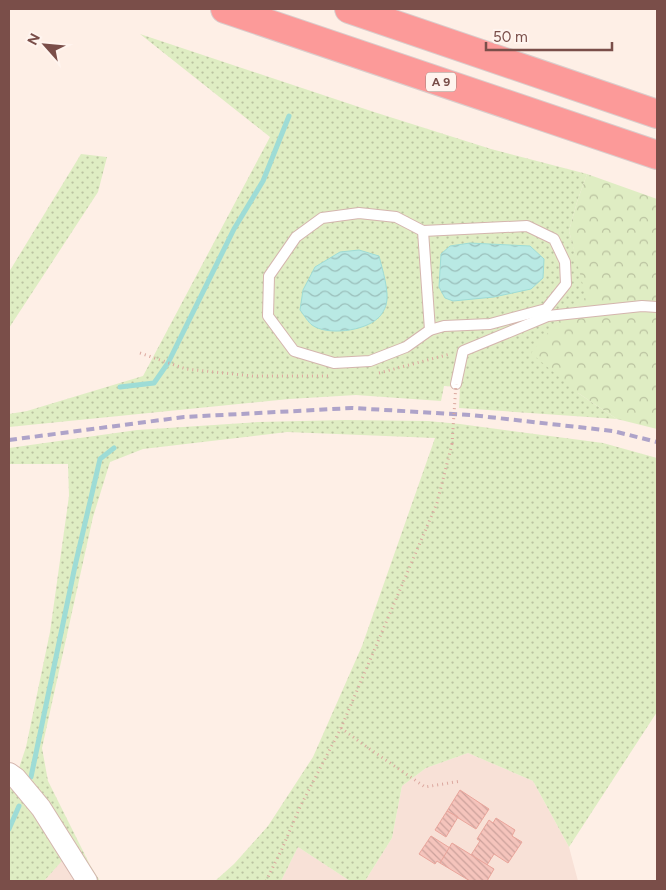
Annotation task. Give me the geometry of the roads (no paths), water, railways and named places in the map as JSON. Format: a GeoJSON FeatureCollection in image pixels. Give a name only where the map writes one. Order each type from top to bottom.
{"type":"FeatureCollection","features":[{"type":"Feature","properties":{"kind":"highway","name":"A 9"},"geometry":{"type":"LineString","coordinates":[[225,9],[657,155]]}},
{"type":"Feature","properties":{"kind":"highway"},"geometry":{"type":"LineString","coordinates":[[349,9],[657,114]]}},
{"type":"Feature","properties":{"kind":"street"},"geometry":{"type":"LineString","coordinates":[[9,773],[16,778],[41,808],[87,881]]}},
{"type":"Feature","properties":{"kind":"lane"},"geometry":{"type":"LineString","coordinates":[[456,384],[463,351],[547,313],[566,284],[565,262],[554,239],[527,226],[423,230],[396,216],[359,213],[322,218],[296,237],[269,276],[268,316],[294,351],[334,363],[370,361],[406,347],[430,330],[444,326],[490,324],[547,313],[642,306],[657,307]]}},
{"type":"Feature","properties":{"kind":"lane"},"geometry":{"type":"LineString","coordinates":[[423,230],[430,330]]}},
{"type":"Feature","properties":{"kind":"water"},"geometry":{"type":"Polygon","coordinates":[[[470,243],[530,246],[544,259],[543,278],[531,289],[494,297],[453,301],[445,298],[439,287],[441,254],[450,246],[470,243]]]}},
{"type":"Feature","properties":{"kind":"water"},"geometry":{"type":"Polygon","coordinates":[[[359,250],[379,256],[387,294],[383,312],[372,322],[346,331],[327,330],[312,325],[300,310],[303,290],[315,267],[340,252],[359,250]]]}},
{"type":"Feature","properties":{"kind":"waterway"},"geometry":{"type":"LineString","coordinates":[[120,387],[154,383],[168,363],[234,229],[263,181],[289,116]]}},
{"type":"Feature","properties":{"kind":"waterway"},"geometry":{"type":"LineString","coordinates":[[31,777],[75,566],[100,459],[114,448]]}},
{"type":"Feature","properties":{"kind":"waterway"},"geometry":{"type":"LineString","coordinates":[[9,829],[19,806]]}},
{"type":"Feature","properties":{"kind":"railway"},"geometry":{"type":"LineString","coordinates":[[9,440],[184,417],[352,408],[471,415],[613,431],[657,442]]}}]}
